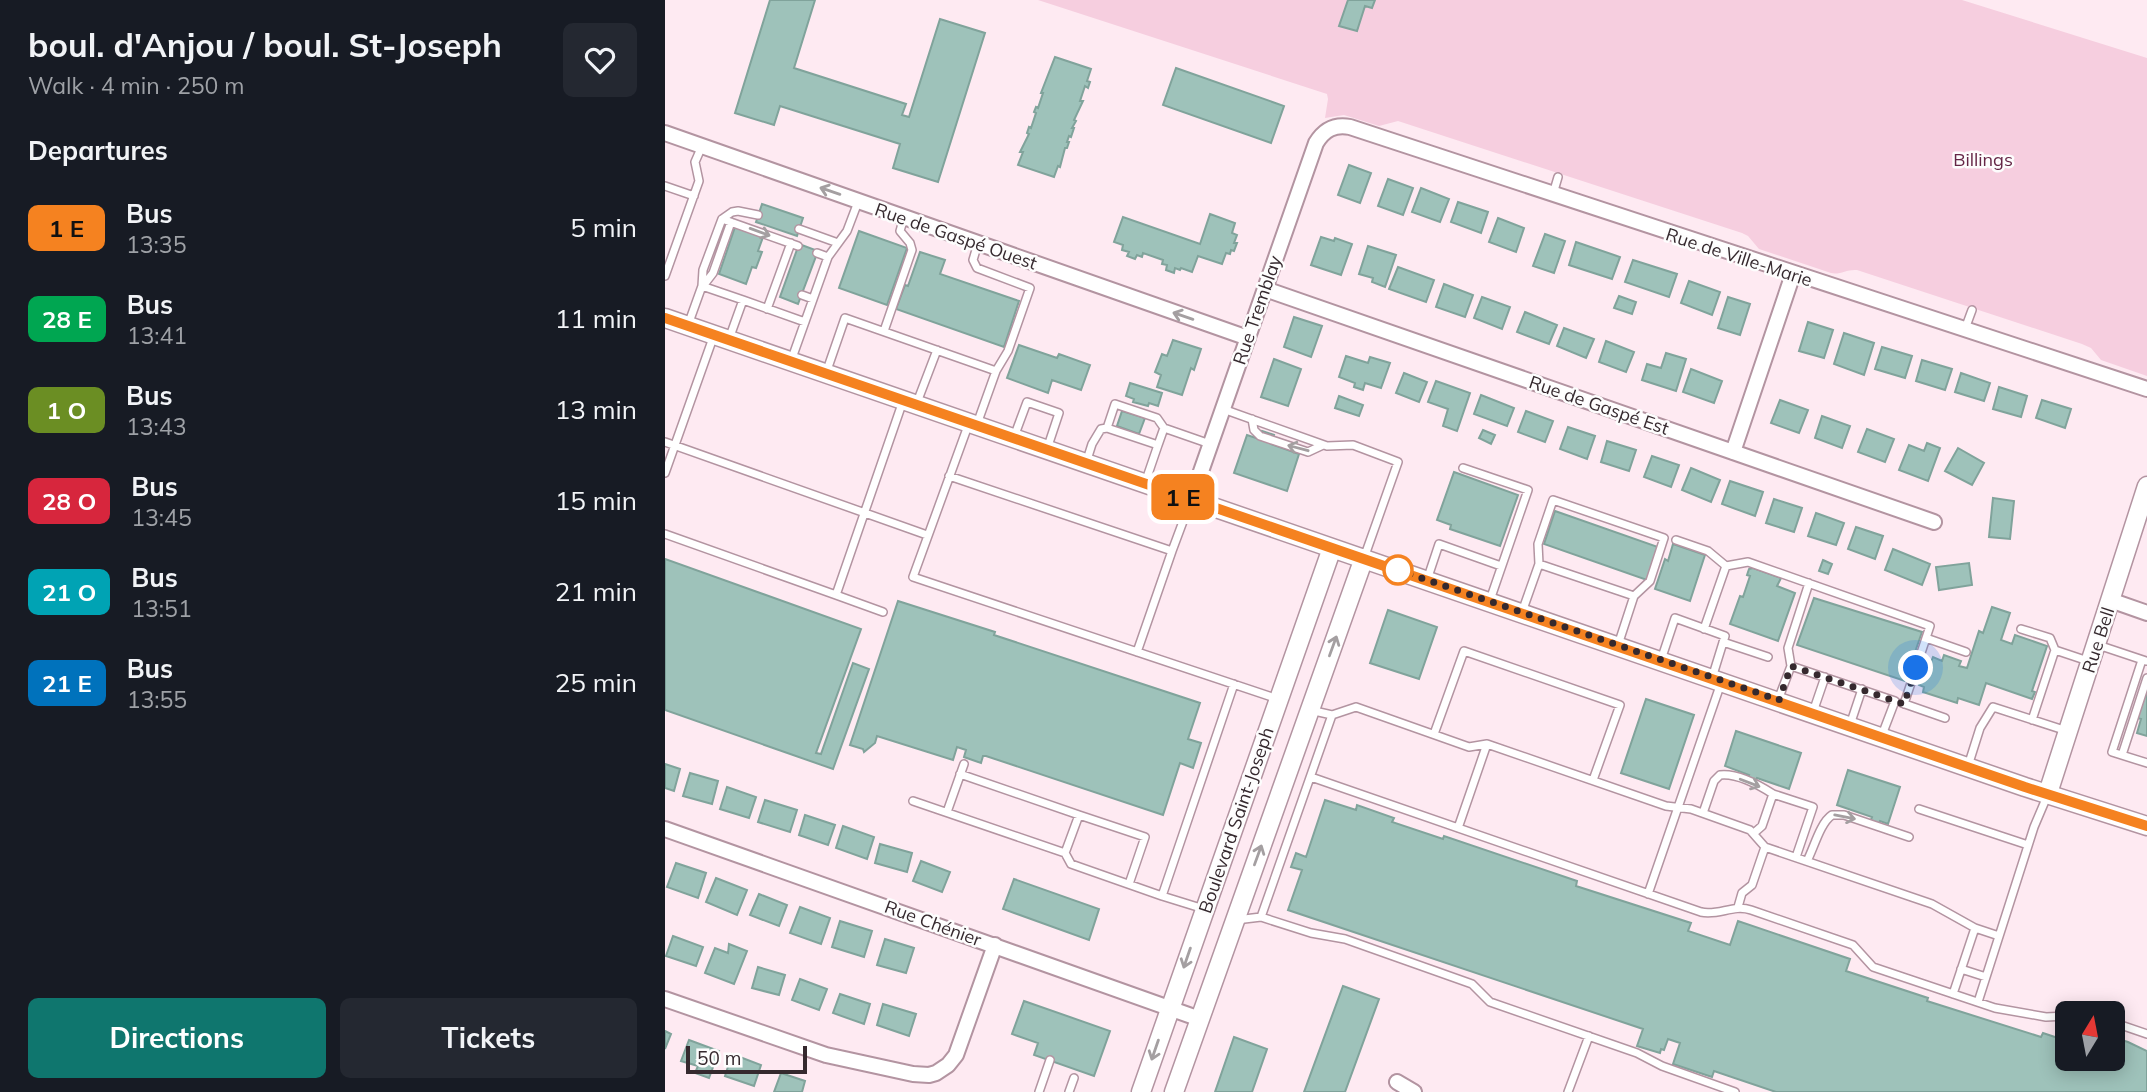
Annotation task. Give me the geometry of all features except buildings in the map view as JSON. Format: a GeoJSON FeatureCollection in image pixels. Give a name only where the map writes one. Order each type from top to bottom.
{"type":"FeatureCollection","features":[{"type":"Feature","properties":{"kind":"street","name":"Rue de Ville-Marie"},"geometry":{"type":"LineString","coordinates":[[1332,127],[1350,127],[2147,389]]}},
{"type":"Feature","properties":{"kind":"street","name":"Rue Tremblay"},"geometry":{"type":"LineString","coordinates":[[1191,500],[1316,143],[1325,131],[1332,127]]}},
{"type":"Feature","properties":{"kind":"street","name":"Rue de Gaspé Ouest"},"geometry":{"type":"LineString","coordinates":[[665,133],[1248,338]]}},
{"type":"Feature","properties":{"kind":"street"},"geometry":{"type":"LineString","coordinates":[[1733,452],[1793,274]]}},
{"type":"Feature","properties":{"kind":"street","name":"Rue de Gaspé Est"},"geometry":{"type":"LineString","coordinates":[[1265,289],[1934,522]]}},
{"type":"Feature","properties":{"kind":"street"},"geometry":{"type":"LineString","coordinates":[[665,318],[2147,826]]}},
{"type":"Feature","properties":{"kind":"street","name":"Rue Bell"},"geometry":{"type":"LineString","coordinates":[[2048,793],[2147,486]]}},
{"type":"Feature","properties":{"kind":"street","name":"Boulevard Saint-Joseph"},"geometry":{"type":"LineString","coordinates":[[1141,1092],[1332,548]]}},
{"type":"Feature","properties":{"kind":"street","name":"Boulevard Saint-Joseph"},"geometry":{"type":"LineString","coordinates":[[1174,1092],[1364,558]]}},
{"type":"Feature","properties":{"kind":"street"},"geometry":{"type":"LineString","coordinates":[[2110,600],[2147,613]]}},
{"type":"Feature","properties":{"kind":"street"},"geometry":{"type":"LineString","coordinates":[[1279,699],[1310,710]]}},
{"type":"Feature","properties":{"kind":"street","name":"Rue Chénier"},"geometry":{"type":"LineString","coordinates":[[665,829],[1200,1019]]}},
{"type":"Feature","properties":{"kind":"street"},"geometry":{"type":"LineString","coordinates":[[1204,909],[1235,920]]}},
{"type":"Feature","properties":{"kind":"street"},"geometry":{"type":"LineString","coordinates":[[665,999],[826,1055],[912,1074],[929,1075],[948,1065],[956,1055],[995,946]]}},
{"type":"Feature","properties":{"kind":"street"},"geometry":{"type":"LineString","coordinates":[[1397,1082],[1414,1092]]}},
{"type":"Feature","properties":{"kind":"lane"},"geometry":{"type":"LineString","coordinates":[[665,276],[699,181],[695,162],[702,146]]}},
{"type":"Feature","properties":{"kind":"lane"},"geometry":{"type":"LineString","coordinates":[[1552,195],[1558,177]]}},
{"type":"Feature","properties":{"kind":"lane"},"geometry":{"type":"LineString","coordinates":[[665,186],[694,196]]}},
{"type":"Feature","properties":{"kind":"lane"},"geometry":{"type":"LineString","coordinates":[[791,361],[828,257],[847,231],[858,201]]}},
{"type":"Feature","properties":{"kind":"lane"},"geometry":{"type":"LineString","coordinates":[[688,326],[702,286],[703,270],[722,219],[732,212],[743,210],[758,215]]}},
{"type":"Feature","properties":{"kind":"lane"},"geometry":{"type":"LineString","coordinates":[[884,331],[912,250],[900,230],[904,217]]}},
{"type":"Feature","properties":{"kind":"lane"},"geometry":{"type":"LineString","coordinates":[[722,219],[795,245],[779,287],[767,309]]}},
{"type":"Feature","properties":{"kind":"lane"},"geometry":{"type":"LineString","coordinates":[[702,286],[713,273],[731,222]]}},
{"type":"Feature","properties":{"kind":"lane"},"geometry":{"type":"LineString","coordinates":[[799,229],[838,243]]}},
{"type":"Feature","properties":{"kind":"lane"},"geometry":{"type":"LineString","coordinates":[[978,243],[973,260],[977,268],[1030,288],[1008,351],[996,371],[949,476],[913,577],[1279,699]]}},
{"type":"Feature","properties":{"kind":"lane"},"geometry":{"type":"LineString","coordinates":[[817,253],[828,257]]}},
{"type":"Feature","properties":{"kind":"lane"},"geometry":{"type":"LineString","coordinates":[[702,286],[805,322]]}},
{"type":"Feature","properties":{"kind":"lane"},"geometry":{"type":"LineString","coordinates":[[801,295],[813,299]]}},
{"type":"Feature","properties":{"kind":"lane"},"geometry":{"type":"LineString","coordinates":[[665,473],[721,337],[743,300]]}},
{"type":"Feature","properties":{"kind":"lane"},"geometry":{"type":"LineString","coordinates":[[1965,330],[1972,310]]}},
{"type":"Feature","properties":{"kind":"lane"},"geometry":{"type":"LineString","coordinates":[[825,373],[845,318],[996,371]]}},
{"type":"Feature","properties":{"kind":"lane"},"geometry":{"type":"LineString","coordinates":[[836,595],[865,512],[910,403],[937,350]]}},
{"type":"Feature","properties":{"kind":"lane"},"geometry":{"type":"LineString","coordinates":[[1014,438],[1027,402],[1059,413],[1047,449]]}},
{"type":"Feature","properties":{"kind":"lane"},"geometry":{"type":"LineString","coordinates":[[1107,428],[1115,404],[1137,414],[1157,418],[1164,428],[1210,444]]}},
{"type":"Feature","properties":{"kind":"lane"},"geometry":{"type":"LineString","coordinates":[[1223,409],[1324,445],[1353,445],[1398,462],[1364,558]]}},
{"type":"Feature","properties":{"kind":"lane"},"geometry":{"type":"LineString","coordinates":[[1252,419],[1254,430],[1260,436],[1308,452],[1324,445]]}},
{"type":"Feature","properties":{"kind":"lane"},"geometry":{"type":"LineString","coordinates":[[1145,484],[1164,428]]}},
{"type":"Feature","properties":{"kind":"lane"},"geometry":{"type":"LineString","coordinates":[[1086,463],[1094,439],[1101,429],[1131,433],[1158,445]]}},
{"type":"Feature","properties":{"kind":"lane"},"geometry":{"type":"LineString","coordinates":[[665,442],[927,536]]}},
{"type":"Feature","properties":{"kind":"lane"},"geometry":{"type":"LineString","coordinates":[[1463,468],[1528,490],[1490,601]]}},
{"type":"Feature","properties":{"kind":"lane"},"geometry":{"type":"LineString","coordinates":[[949,476],[1172,551]]}},
{"type":"Feature","properties":{"kind":"lane"},"geometry":{"type":"LineString","coordinates":[[1137,652],[1191,500]]}},
{"type":"Feature","properties":{"kind":"lane"},"geometry":{"type":"LineString","coordinates":[[1522,612],[1539,564],[1538,544],[1553,500],[1664,538],[1650,581],[1634,596],[1618,646]]}},
{"type":"Feature","properties":{"kind":"lane"},"geometry":{"type":"LineString","coordinates":[[665,534],[883,612]]}},
{"type":"Feature","properties":{"kind":"lane"},"geometry":{"type":"LineString","coordinates":[[1676,540],[1708,551],[1726,566]]}},
{"type":"Feature","properties":{"kind":"lane"},"geometry":{"type":"LineString","coordinates":[[1427,580],[1439,544],[1501,566]]}},
{"type":"Feature","properties":{"kind":"lane"},"geometry":{"type":"LineString","coordinates":[[1726,566],[1748,562],[1930,626],[1904,704]]}},
{"type":"Feature","properties":{"kind":"lane"},"geometry":{"type":"LineString","coordinates":[[1539,564],[1634,596]]}},
{"type":"Feature","properties":{"kind":"lane"},"geometry":{"type":"LineString","coordinates":[[1704,629],[1726,566]]}},
{"type":"Feature","properties":{"kind":"lane"},"geometry":{"type":"LineString","coordinates":[[1779,700],[1791,666],[1788,648],[1809,583]]}},
{"type":"Feature","properties":{"kind":"lane"},"geometry":{"type":"LineString","coordinates":[[1648,894],[1679,808],[1717,679],[1725,636],[1675,618],[1661,660]]}},
{"type":"Feature","properties":{"kind":"lane"},"geometry":{"type":"LineString","coordinates":[[2021,628],[2050,638],[2055,650],[2032,720]]}},
{"type":"Feature","properties":{"kind":"lane"},"geometry":{"type":"LineString","coordinates":[[1926,638],[1966,652]]}},
{"type":"Feature","properties":{"kind":"lane"},"geometry":{"type":"LineString","coordinates":[[1723,642],[1767,657]]}},
{"type":"Feature","properties":{"kind":"lane"},"geometry":{"type":"LineString","coordinates":[[2096,645],[2145,660],[2112,752],[2147,764]]}},
{"type":"Feature","properties":{"kind":"lane"},"geometry":{"type":"LineString","coordinates":[[2055,650],[2091,662]]}},
{"type":"Feature","properties":{"kind":"lane"},"geometry":{"type":"LineString","coordinates":[[1434,734],[1464,651],[1620,705],[1594,780]]}},
{"type":"Feature","properties":{"kind":"lane"},"geometry":{"type":"LineString","coordinates":[[1791,666],[1945,718]]}},
{"type":"Feature","properties":{"kind":"lane"},"geometry":{"type":"LineString","coordinates":[[1812,712],[1825,677]]}},
{"type":"Feature","properties":{"kind":"lane"},"geometry":{"type":"LineString","coordinates":[[2122,755],[2147,678]]}},
{"type":"Feature","properties":{"kind":"lane"},"geometry":{"type":"LineString","coordinates":[[1162,896],[1234,684]]}},
{"type":"Feature","properties":{"kind":"lane"},"geometry":{"type":"LineString","coordinates":[[1850,725],[1862,690]]}},
{"type":"Feature","properties":{"kind":"lane"},"geometry":{"type":"LineString","coordinates":[[1882,736],[1895,701]]}},
{"type":"Feature","properties":{"kind":"lane"},"geometry":{"type":"LineString","coordinates":[[1310,710],[1332,715],[1356,707],[1469,747],[1487,744],[1666,806],[1703,813],[1750,830],[1765,847],[1932,904],[1975,928],[1999,936]]}},
{"type":"Feature","properties":{"kind":"lane"},"geometry":{"type":"LineString","coordinates":[[1968,766],[1980,728],[1993,707],[2069,732]]}},
{"type":"Feature","properties":{"kind":"lane"},"geometry":{"type":"LineString","coordinates":[[1261,917],[1332,715]]}},
{"type":"Feature","properties":{"kind":"lane"},"geometry":{"type":"LineString","coordinates":[[1458,828],[1487,744]]}},
{"type":"Feature","properties":{"kind":"lane"},"geometry":{"type":"LineString","coordinates":[[947,812],[964,764]]}},
{"type":"Feature","properties":{"kind":"lane"},"geometry":{"type":"LineString","coordinates":[[960,774],[1145,837],[1129,884]]}},
{"type":"Feature","properties":{"kind":"lane"},"geometry":{"type":"LineString","coordinates":[[1703,813],[1714,781],[1720,775],[1729,775],[1813,807],[1796,857]]}},
{"type":"Feature","properties":{"kind":"lane"},"geometry":{"type":"LineString","coordinates":[[1311,777],[1709,914],[1738,907],[1853,945],[1873,967],[1995,1008],[2055,1017]]}},
{"type":"Feature","properties":{"kind":"lane"},"geometry":{"type":"LineString","coordinates":[[1977,1002],[2028,845],[2048,793]]}},
{"type":"Feature","properties":{"kind":"lane"},"geometry":{"type":"LineString","coordinates":[[1753,833],[1762,826],[1773,794]]}},
{"type":"Feature","properties":{"kind":"lane"},"geometry":{"type":"LineString","coordinates":[[913,801],[1065,853],[1071,864],[1204,909]]}},
{"type":"Feature","properties":{"kind":"lane"},"geometry":{"type":"LineString","coordinates":[[1919,808],[2028,845]]}},
{"type":"Feature","properties":{"kind":"lane"},"geometry":{"type":"LineString","coordinates":[[1065,853],[1079,815]]}},
{"type":"Feature","properties":{"kind":"lane"},"geometry":{"type":"LineString","coordinates":[[1807,861],[1823,824],[1832,815],[1844,815],[1909,837]]}},
{"type":"Feature","properties":{"kind":"lane"},"geometry":{"type":"LineString","coordinates":[[1738,907],[1742,893],[1752,885],[1765,847]]}},
{"type":"Feature","properties":{"kind":"lane"},"geometry":{"type":"LineString","coordinates":[[1235,920],[1261,917],[1311,933],[1345,939],[1472,984],[1490,1002],[1636,1053],[1663,1066],[1735,1092]]}},
{"type":"Feature","properties":{"kind":"lane"},"geometry":{"type":"LineString","coordinates":[[1953,994],[1975,928]]}},
{"type":"Feature","properties":{"kind":"lane"},"geometry":{"type":"LineString","coordinates":[[1961,968],[1986,977]]}},
{"type":"Feature","properties":{"kind":"lane"},"geometry":{"type":"LineString","coordinates":[[2125,1026],[2147,1034]]}},
{"type":"Feature","properties":{"kind":"lane"},"geometry":{"type":"LineString","coordinates":[[1568,1092],[1589,1036]]}},
{"type":"Feature","properties":{"kind":"lane"},"geometry":{"type":"LineString","coordinates":[[1039,1092],[1050,1060]]}},
{"type":"Feature","properties":{"kind":"lane"},"geometry":{"type":"LineString","coordinates":[[1069,1092],[1074,1078]]}},
{"type":"Feature","properties":{"kind":"green space","name":"Billings"},"geometry":{"type":"Polygon","coordinates":[[[1038,0],[1962,0],[2147,58],[2147,376],[2101,360],[2091,348],[2082,344],[1857,270],[1831,273],[1759,249],[1742,233],[1398,121],[1379,126],[1344,115],[1325,118],[1327,94],[1038,0]]]}},
{"type":"Feature","properties":{"kind":"bus line"},"geometry":{"type":"LineString","coordinates":[[665,318],[2025,787],[2147,826]]}},
{"type":"Feature","properties":{"kind":"route"},"geometry":{"type":"LineString","coordinates":[[1398,570],[1779,700],[1791,666],[1904,704],[1916,668]]}}]}
